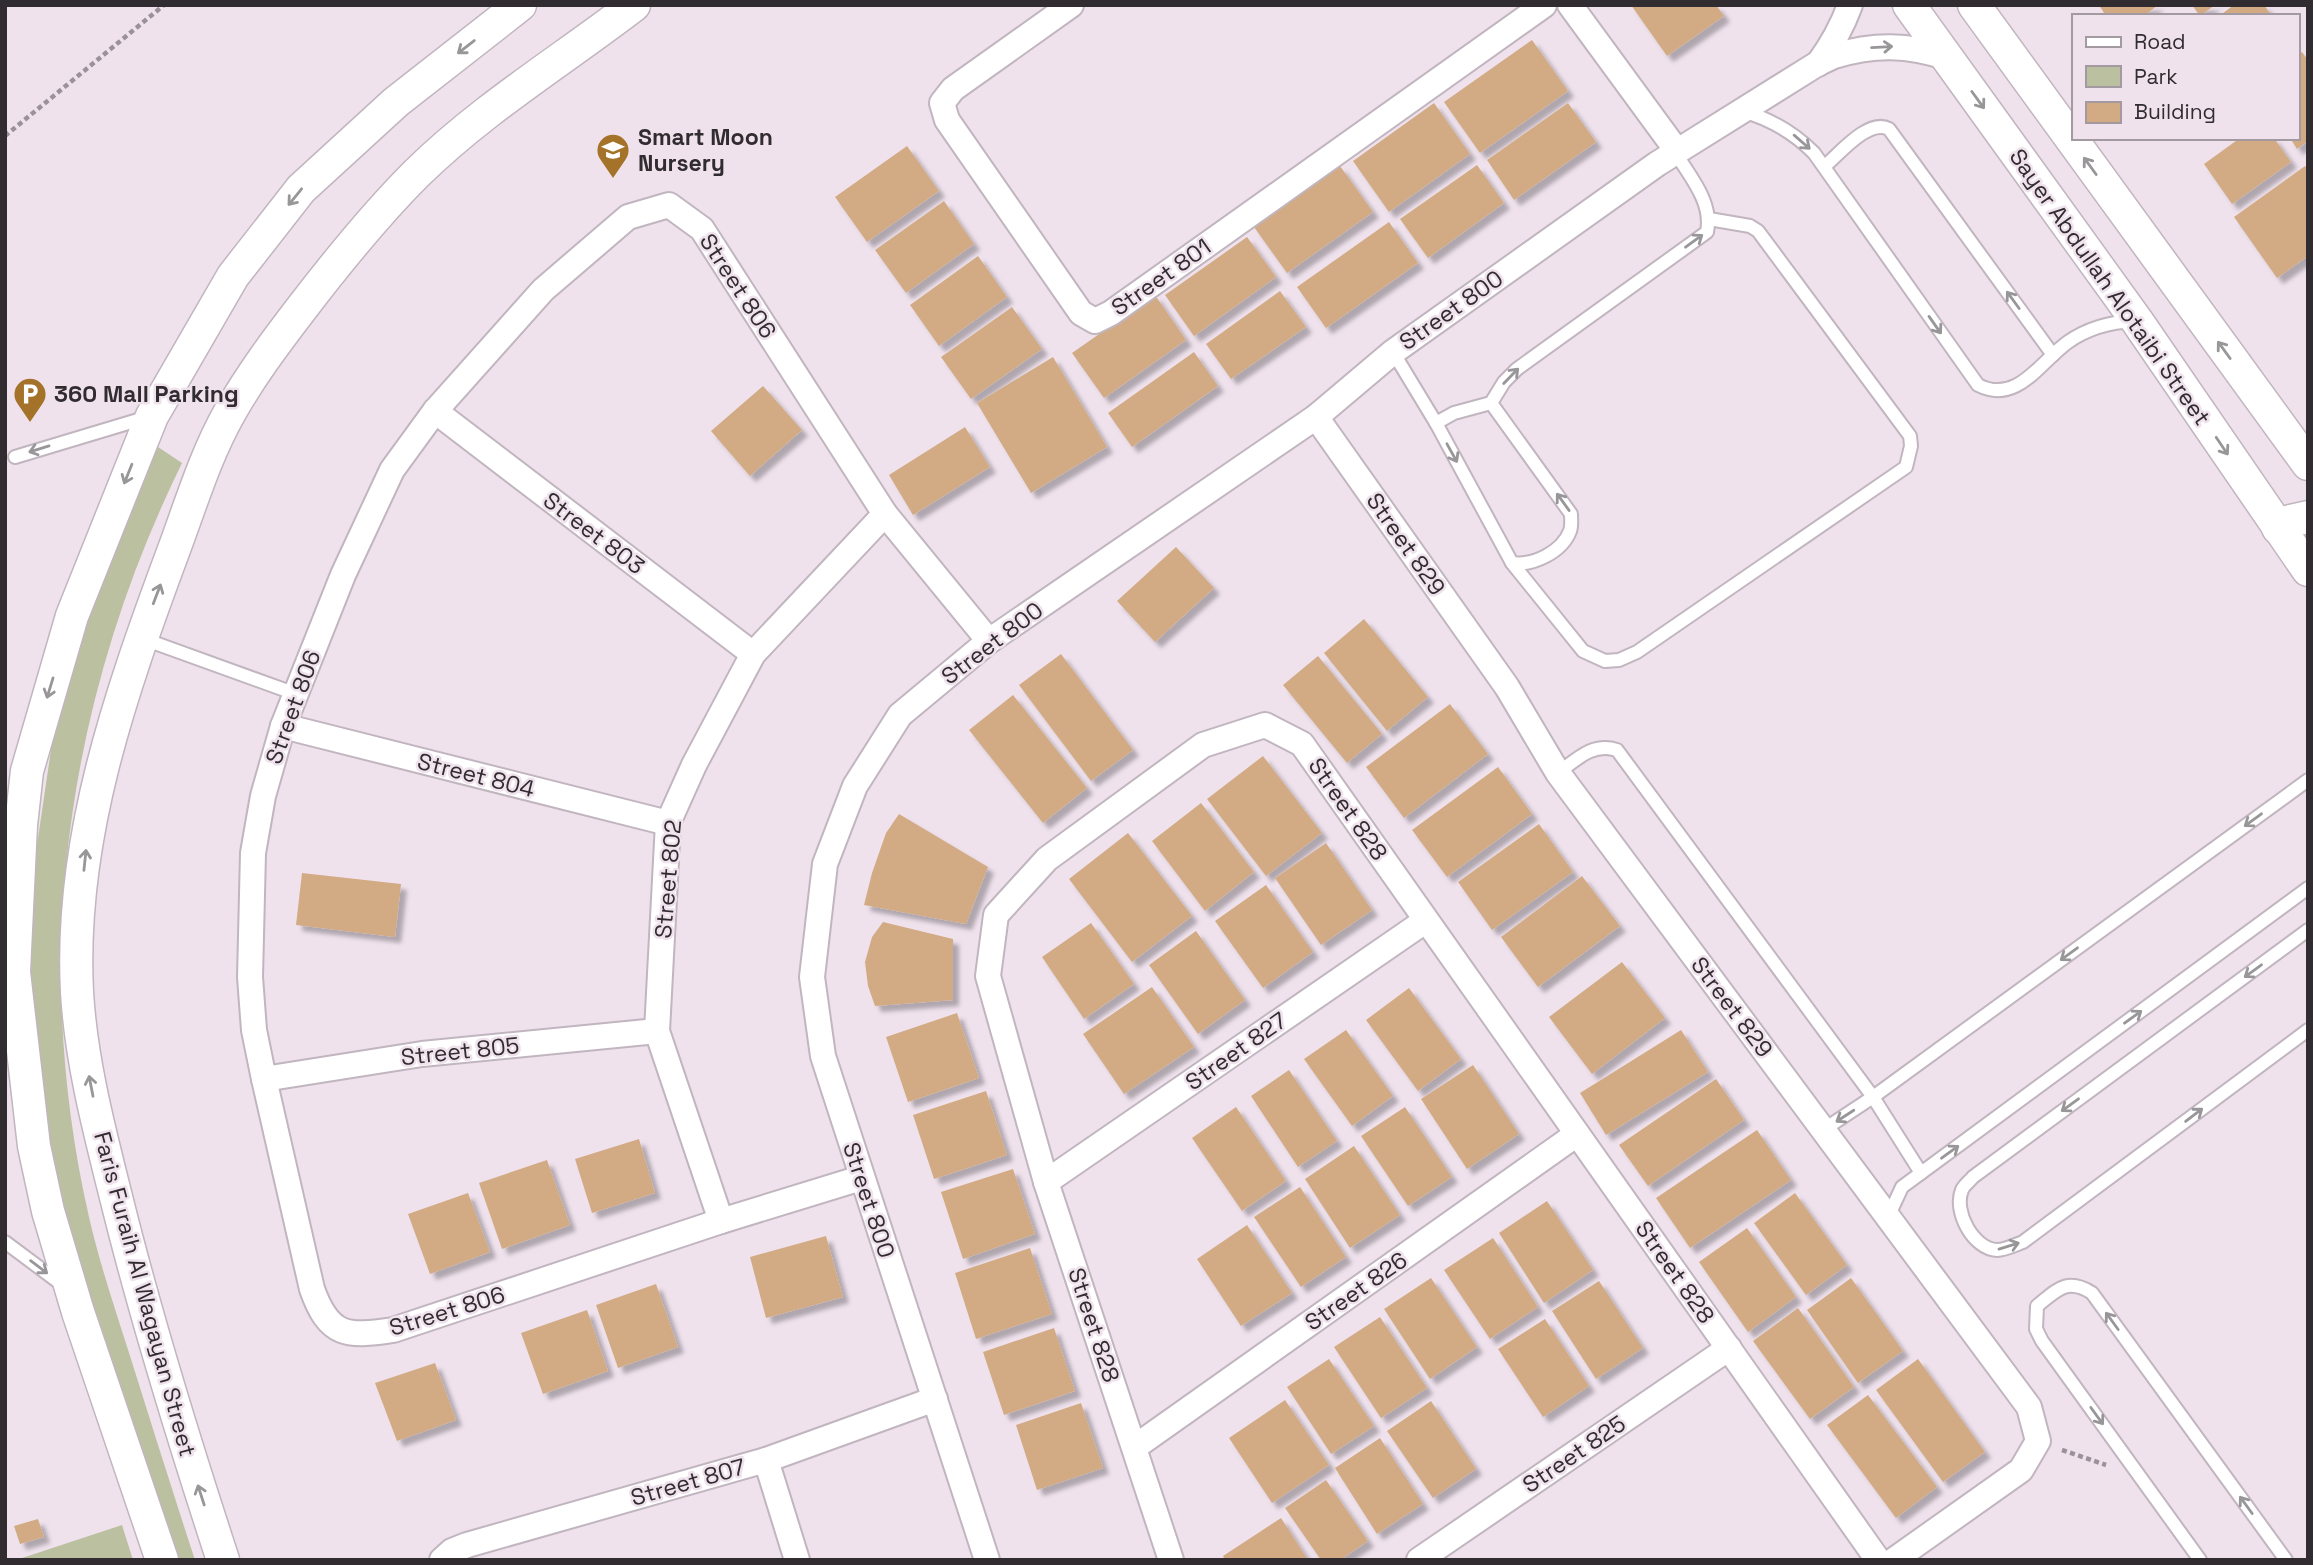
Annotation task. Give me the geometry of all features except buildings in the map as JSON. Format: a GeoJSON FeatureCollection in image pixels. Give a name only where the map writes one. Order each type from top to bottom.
{"type":"FeatureCollection","features":[{"type":"Feature","properties":{"kind":"street"},"geometry":{"type":"LineString","coordinates":[[162,1560],[72,1292],[48,1211],[34,1146],[14,972],[21,825],[27,771],[72,616],[152,416],[233,276],[301,189],[396,102],[520,5]]}},
{"type":"Feature","properties":{"kind":"street","name":"Faris Furaih Al Wagayan Street"},"geometry":{"type":"LineString","coordinates":[[223,1560],[142,1301],[102,1141],[81,1028],[76,958],[86,842],[107,747],[141,638],[199,480],[228,416],[255,369],[340,257],[417,173],[492,108],[634,5]]}},
{"type":"Feature","properties":{"kind":"street","name":"Street 801"},"geometry":{"type":"LineString","coordinates":[[1071,5],[953,89],[942,103],[947,120],[1081,313],[1095,321],[1111,313],[1544,5]]}},
{"type":"Feature","properties":{"kind":"street"},"geometry":{"type":"LineString","coordinates":[[1570,5],[1676,152]]}},
{"type":"Feature","properties":{"kind":"street","name":"Street 800"},"geometry":{"type":"LineString","coordinates":[[1817,64],[1844,24],[1850,5]]}},
{"type":"Feature","properties":{"kind":"street","name":"Sayer Abdullah Alotaibi Street"},"geometry":{"type":"LineString","coordinates":[[1909,5],[2137,321],[2308,570]]}},
{"type":"Feature","properties":{"kind":"street"},"geometry":{"type":"LineString","coordinates":[[1974,5],[2072,140]]}},
{"type":"Feature","properties":{"kind":"street","name":"Street 800"},"geometry":{"type":"LineString","coordinates":[[987,1560],[823,1056],[812,977],[825,864],[855,786],[900,715],[989,641],[1317,417],[1393,352],[1676,152],[1742,110],[1817,64],[1852,51],[1889,46],[1909,47],[1948,58]]}},
{"type":"Feature","properties":{"kind":"street"},"geometry":{"type":"LineString","coordinates":[[2072,140],[2308,464]]}},
{"type":"Feature","properties":{"kind":"street","name":"Street 806"},"geometry":{"type":"LineString","coordinates":[[861,1178],[721,1221],[393,1330],[360,1335],[335,1325],[323,1315],[312,1289],[254,1030],[250,977],[253,853],[263,796],[283,726],[343,575],[392,470],[435,411],[543,290],[628,217],[669,205],[702,229],[885,514],[989,641]]}},
{"type":"Feature","properties":{"kind":"street","name":"Street 803"},"geometry":{"type":"LineString","coordinates":[[435,411],[753,654]]}},
{"type":"Feature","properties":{"kind":"street","name":"Street 829"},"geometry":{"type":"LineString","coordinates":[[1317,417],[1507,687],[1558,773],[2029,1407],[2038,1441]]}},
{"type":"Feature","properties":{"kind":"street","name":"Street 802"},"geometry":{"type":"LineString","coordinates":[[721,1221],[657,1031],[668,823],[694,765],[753,654],[885,514]]}},
{"type":"Feature","properties":{"kind":"street"},"geometry":{"type":"LineString","coordinates":[[2278,528],[2290,521],[2308,517]]}},
{"type":"Feature","properties":{"kind":"street","name":"Street 828"},"geometry":{"type":"LineString","coordinates":[[1171,1560],[1046,1182],[988,976],[996,915],[1047,859],[1203,745],[1265,725],[1302,744],[1878,1560]]}},
{"type":"Feature","properties":{"kind":"street","name":"Street 804"},"geometry":{"type":"LineString","coordinates":[[283,726],[668,823]]}},
{"type":"Feature","properties":{"kind":"street","name":"Street 827"},"geometry":{"type":"LineString","coordinates":[[1046,1182],[1425,921]]}},
{"type":"Feature","properties":{"kind":"street","name":"Street 805"},"geometry":{"type":"LineString","coordinates":[[264,1079],[422,1054],[657,1031]]}},
{"type":"Feature","properties":{"kind":"street","name":"Street 826"},"geometry":{"type":"LineString","coordinates":[[1135,1447],[1577,1134]]}},
{"type":"Feature","properties":{"kind":"street","name":"Street 825"},"geometry":{"type":"LineString","coordinates":[[1419,1560],[1729,1348]]}},
{"type":"Feature","properties":{"kind":"street","name":"Street 807"},"geometry":{"type":"LineString","coordinates":[[442,1560],[452,1551],[467,1545],[766,1460],[934,1399]]}},
{"type":"Feature","properties":{"kind":"street"},"geometry":{"type":"LineString","coordinates":[[1894,1560],[2021,1470],[2038,1441]]}},
{"type":"Feature","properties":{"kind":"street"},"geometry":{"type":"LineString","coordinates":[[766,1460],[797,1560]]}},
{"type":"Feature","properties":{"kind":"lane"},"geometry":{"type":"LineString","coordinates":[[1742,110],[1789,131],[1825,166],[1978,385],[1998,392],[2009,390],[2067,342],[2100,326],[2137,321]]}},
{"type":"Feature","properties":{"kind":"lane"},"geometry":{"type":"LineString","coordinates":[[1825,166],[1870,127],[1883,126],[1889,129],[2053,355]]}},
{"type":"Feature","properties":{"kind":"lane"},"geometry":{"type":"LineString","coordinates":[[1436,423],[1454,413],[1491,403],[1504,382],[1517,369],[1707,232],[1709,219],[1706,203],[1676,152]]}},
{"type":"Feature","properties":{"kind":"lane"},"geometry":{"type":"LineString","coordinates":[[1393,352],[1436,423],[1512,563],[1583,651],[1605,661],[1619,660],[1637,652],[1906,467],[1912,446],[1910,436],[1758,231],[1750,226],[1709,219]]}},
{"type":"Feature","properties":{"kind":"lane"},"geometry":{"type":"LineString","coordinates":[[1491,403],[1571,514],[1571,530],[1560,546],[1536,561],[1512,563]]}},
{"type":"Feature","properties":{"kind":"lane"},"geometry":{"type":"LineString","coordinates":[[15,457],[152,416]]}},
{"type":"Feature","properties":{"kind":"lane"},"geometry":{"type":"LineString","coordinates":[[141,638],[296,694]]}},
{"type":"Feature","properties":{"kind":"lane"},"geometry":{"type":"LineString","coordinates":[[1558,773],[1595,748],[1606,746],[1617,750],[1873,1097],[1922,1173]]}},
{"type":"Feature","properties":{"kind":"lane"},"geometry":{"type":"LineString","coordinates":[[11,807],[27,771]]}},
{"type":"Feature","properties":{"kind":"lane"},"geometry":{"type":"LineString","coordinates":[[1823,1130],[1873,1097],[2308,780]]}},
{"type":"Feature","properties":{"kind":"lane"},"geometry":{"type":"LineString","coordinates":[[1888,1217],[1902,1187],[2308,888]]}},
{"type":"Feature","properties":{"kind":"lane"},"geometry":{"type":"LineString","coordinates":[[2308,930],[1973,1177],[1962,1190],[1960,1206],[1966,1227],[1982,1245],[1996,1250],[2023,1242],[2308,1030]]}},
{"type":"Feature","properties":{"kind":"lane"},"geometry":{"type":"LineString","coordinates":[[5,1242],[72,1292]]}},
{"type":"Feature","properties":{"kind":"lane"},"geometry":{"type":"LineString","coordinates":[[2200,1560],[2042,1341],[2036,1329],[2036,1306],[2058,1289],[2071,1284],[2081,1286],[2092,1293],[2286,1560]]}},
{"type":"Feature","properties":{"kind":"path"},"geometry":{"type":"LineString","coordinates":[[5,136],[164,5]]}},
{"type":"Feature","properties":{"kind":"path"},"geometry":{"type":"LineString","coordinates":[[2038,1441],[2141,1478]]}},
{"type":"Feature","properties":{"kind":"green space"},"geometry":{"type":"Polygon","coordinates":[[[155,445],[182,463],[142,553],[110,644],[86,737],[70,832],[62,927],[62,1023],[71,1120],[93,1235],[195,1560],[163,1560],[52,1186],[30,975],[37,845],[53,736],[72,657],[155,445]]]}},
{"type":"Feature","properties":{"kind":"green space"},"geometry":{"type":"Polygon","coordinates":[[[122,1525],[133,1560],[16,1560],[122,1525]]]}},
{"type":"Feature","properties":{"kind":"place","name":"Smart Moon Nursery"},"geometry":{"type":"Point","coordinates":[613,180]}},
{"type":"Feature","properties":{"kind":"place","name":"360 Mall Parking"},"geometry":{"type":"Point","coordinates":[30,424]}}]}
